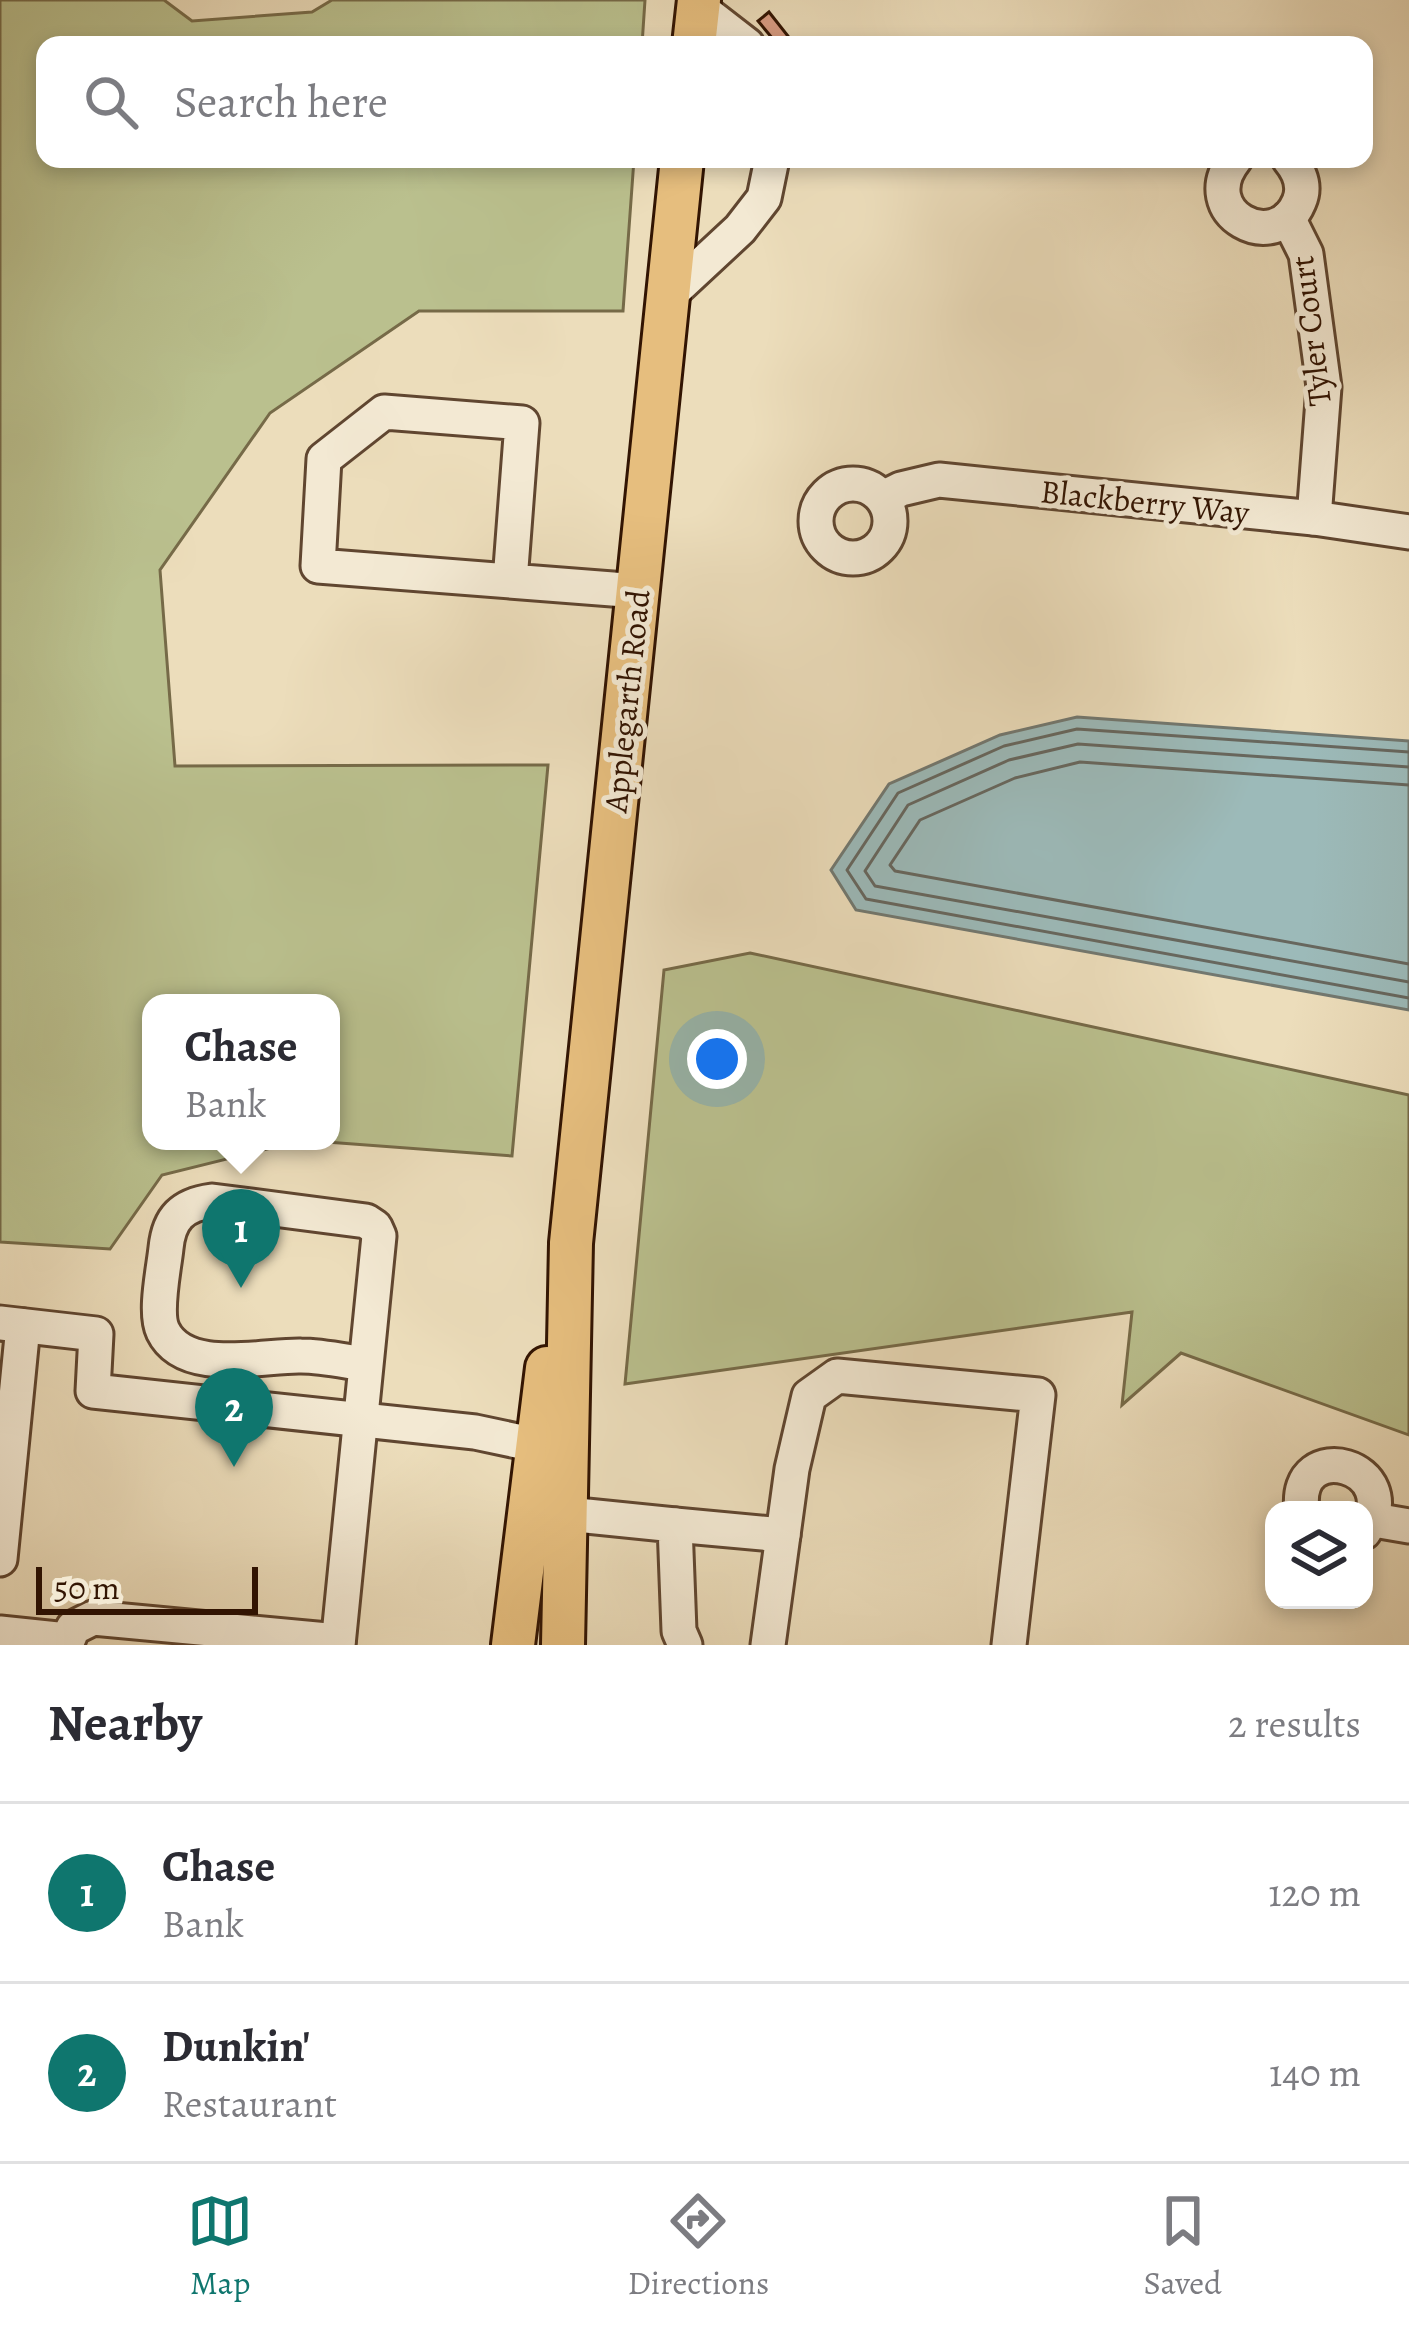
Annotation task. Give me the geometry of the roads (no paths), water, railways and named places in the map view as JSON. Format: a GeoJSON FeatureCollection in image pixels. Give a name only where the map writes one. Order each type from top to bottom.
{"type":"FeatureCollection","features":[{"type":"Feature","properties":{"kind":"main road","name":"Applegarth Road"},"geometry":{"type":"LineString","coordinates":[[562,1645],[571,1243],[681,168]]}},
{"type":"Feature","properties":{"kind":"main road","name":"Applegarth Road"},"geometry":{"type":"LineString","coordinates":[[513,1645],[536,1445],[571,1243]]}},
{"type":"Feature","properties":{"kind":"street"},"geometry":{"type":"LineString","coordinates":[[697,18],[730,36]]}},
{"type":"Feature","properties":{"kind":"street"},"geometry":{"type":"LineString","coordinates":[[668,296],[752,214],[764,198],[770,168]]}},
{"type":"Feature","properties":{"kind":"street","name":"Tyler Court"},"geometry":{"type":"LineString","coordinates":[[1228,168],[1222,185],[1224,200],[1232,214],[1259,228],[1274,226],[1298,206],[1302,191],[1295,168]]}},
{"type":"Feature","properties":{"kind":"street","name":"Tyler Court"},"geometry":{"type":"LineString","coordinates":[[1288,218],[1306,254],[1324,387],[1314,518]]}},
{"type":"Feature","properties":{"kind":"street"},"geometry":{"type":"LineString","coordinates":[[510,581],[522,423],[385,412],[324,459],[318,566],[510,581],[638,591]]}},
{"type":"Feature","properties":{"kind":"street","name":"Blackberry Way"},"geometry":{"type":"LineString","coordinates":[[883,498],[939,480],[1409,532]]}},
{"type":"Feature","properties":{"kind":"street"},"geometry":{"type":"LineString","coordinates":[[0,1633],[66,1642],[74,1628],[93,1618],[338,1643],[379,1236],[366,1221],[212,1201],[194,1203],[176,1215],[167,1238],[160,1314],[163,1331],[173,1342],[186,1352],[213,1359],[300,1356],[365,1364]]}},
{"type":"Feature","properties":{"kind":"street"},"geometry":{"type":"LineString","coordinates":[[0,1559],[12,1324],[96,1334],[93,1391],[475,1432],[536,1445]]}},
{"type":"Feature","properties":{"kind":"street"},"geometry":{"type":"LineString","coordinates":[[768,1645],[792,1469],[809,1396],[837,1376],[1038,1395],[1009,1645]]}},
{"type":"Feature","properties":{"kind":"street"},"geometry":{"type":"LineString","coordinates":[[1301,1501],[1314,1474],[1342,1464],[1369,1478],[1378,1505],[1373,1517]]}},
{"type":"Feature","properties":{"kind":"street"},"geometry":{"type":"LineString","coordinates":[[567,1514],[783,1535]]}},
{"type":"Feature","properties":{"kind":"street"},"geometry":{"type":"LineString","coordinates":[[675,1525],[680,1630],[686,1645]]}},
{"type":"Feature","properties":{"kind":"street"},"geometry":{"type":"LineString","coordinates":[[1373,1526],[1409,1526]]}},
{"type":"Feature","properties":{"kind":"water"},"geometry":{"type":"Polygon","coordinates":[[[1077,717],[1409,741],[1409,1010],[856,910],[831,870],[889,784],[1000,735],[1077,717]]]}},
{"type":"Feature","properties":{"kind":"place","name":"Chase"},"geometry":{"type":"Point","coordinates":[241,1288]}},
{"type":"Feature","properties":{"kind":"place","name":"Dunkin'"},"geometry":{"type":"Point","coordinates":[234,1467]}}]}
